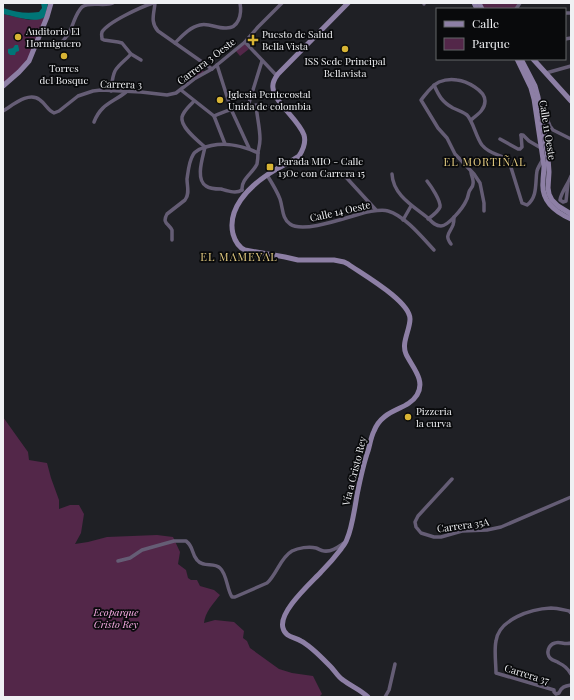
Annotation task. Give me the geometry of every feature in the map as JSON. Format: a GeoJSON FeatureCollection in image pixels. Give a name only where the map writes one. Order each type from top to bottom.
{"type":"FeatureCollection","features":[{"type":"Feature","properties":{"kind":"street"},"geometry":{"type":"LineString","coordinates":[[3,86],[29,61],[47,17],[51,3]]}},
{"type":"Feature","properties":{"kind":"street"},"geometry":{"type":"LineString","coordinates":[[37,43],[57,45],[61,43],[71,30],[77,13],[82,8],[86,5],[92,4],[108,5],[113,3]]}},
{"type":"Feature","properties":{"kind":"street"},"geometry":{"type":"LineString","coordinates":[[141,60],[131,54],[122,43],[102,39],[102,32],[112,24],[134,11],[154,3],[152,21],[154,27],[212,69]]}},
{"type":"Feature","properties":{"kind":"street"},"geometry":{"type":"LineString","coordinates":[[175,43],[190,29],[196,26],[208,24],[226,29],[231,28],[239,21],[240,3]]}},
{"type":"Feature","properties":{"kind":"street","name":"Carrera 3 Oeste"},"geometry":{"type":"LineString","coordinates":[[171,95],[176,94],[194,79],[212,69],[245,42],[282,3]]}},
{"type":"Feature","properties":{"kind":"street"},"geometry":{"type":"LineString","coordinates":[[245,42],[277,76],[348,3]]}},
{"type":"Feature","properties":{"kind":"street"},"geometry":{"type":"LineString","coordinates":[[112,91],[112,80],[115,72],[131,54]]}},
{"type":"Feature","properties":{"kind":"street","name":"Calle 11 Oeste"},"geometry":{"type":"LineString","coordinates":[[517,60],[531,88],[534,99],[544,159],[544,173],[542,182],[545,195],[548,202],[555,210],[571,218]]}},
{"type":"Feature","properties":{"kind":"street","name":"Calle 11 Oeste"},"geometry":{"type":"LineString","coordinates":[[522,60],[535,86],[538,97],[548,158],[549,194],[558,206],[571,214]]}},
{"type":"Feature","properties":{"kind":"street"},"geometry":{"type":"LineString","coordinates":[[535,60],[571,102]]}},
{"type":"Feature","properties":{"kind":"street"},"geometry":{"type":"LineString","coordinates":[[248,106],[262,61]]}},
{"type":"Feature","properties":{"kind":"street"},"geometry":{"type":"LineString","coordinates":[[217,65],[231,109],[249,148]]}},
{"type":"Feature","properties":{"kind":"street"},"geometry":{"type":"LineString","coordinates":[[546,73],[571,66]]}},
{"type":"Feature","properties":{"kind":"street","name":"Vía a Cristo Rey"},"geometry":{"type":"LineString","coordinates":[[277,76],[273,91],[304,135],[302,152],[299,156],[267,175],[245,191],[234,211],[232,218],[232,225],[238,246],[241,249],[256,253],[298,260],[328,259],[344,262],[375,282],[400,301],[406,307],[410,315],[405,351],[418,374],[420,381],[419,391],[416,396],[409,403],[393,411],[381,420],[374,429],[362,471],[351,524],[346,540],[337,554],[297,597],[285,614],[282,625],[287,635],[301,640],[329,665],[342,680],[369,697]]}},
{"type":"Feature","properties":{"kind":"street"},"geometry":{"type":"LineString","coordinates":[[471,120],[480,112],[484,106],[485,99],[483,93],[468,83],[457,80],[444,81],[434,85],[421,100],[438,128],[447,138],[455,154],[474,174],[480,183],[484,211]]}},
{"type":"Feature","properties":{"kind":"street"},"geometry":{"type":"LineString","coordinates":[[434,85],[446,104],[468,116],[482,145],[492,153],[509,161],[522,203],[524,204],[527,205],[531,200],[536,188],[537,170],[544,159]]}},
{"type":"Feature","properties":{"kind":"street","name":"Carrera 3"},"geometry":{"type":"LineString","coordinates":[[3,111],[20,99],[28,97],[38,98],[44,103],[47,109],[56,113],[73,99],[83,94],[101,90],[149,92],[171,95]]}},
{"type":"Feature","properties":{"kind":"street"},"geometry":{"type":"LineString","coordinates":[[181,90],[214,116],[226,144]]}},
{"type":"Feature","properties":{"kind":"street"},"geometry":{"type":"LineString","coordinates":[[94,122],[99,111],[105,105],[117,99],[126,92]]}},
{"type":"Feature","properties":{"kind":"street"},"geometry":{"type":"LineString","coordinates":[[538,97],[553,130],[571,139]]}},
{"type":"Feature","properties":{"kind":"street"},"geometry":{"type":"LineString","coordinates":[[194,101],[182,116],[182,121],[184,126],[205,147]]}},
{"type":"Feature","properties":{"kind":"street"},"geometry":{"type":"LineString","coordinates":[[205,147],[200,170],[202,183],[210,188],[235,192],[245,191],[242,184],[256,166],[258,158],[260,142],[256,105]]}},
{"type":"Feature","properties":{"kind":"street"},"geometry":{"type":"LineString","coordinates":[[214,116],[231,109],[256,105],[271,106],[287,110]]}},
{"type":"Feature","properties":{"kind":"street"},"geometry":{"type":"LineString","coordinates":[[500,139],[520,149],[522,146],[520,136],[523,135],[542,149]]}},
{"type":"Feature","properties":{"kind":"street"},"geometry":{"type":"LineString","coordinates":[[534,144],[539,142],[540,137]]}},
{"type":"Feature","properties":{"kind":"street"},"geometry":{"type":"LineString","coordinates":[[172,240],[172,230],[165,222],[165,217],[187,197],[187,179],[190,161],[193,154],[205,147],[226,144],[249,148],[258,153]]}},
{"type":"Feature","properties":{"kind":"street"},"geometry":{"type":"LineString","coordinates":[[537,170],[542,169],[544,173]]}},
{"type":"Feature","properties":{"kind":"street"},"geometry":{"type":"LineString","coordinates":[[392,174],[393,182],[402,197],[411,206],[439,227],[444,226],[454,217],[467,200],[473,185],[470,171]]}},
{"type":"Feature","properties":{"kind":"street","name":"Calle 14 Oeste"},"geometry":{"type":"LineString","coordinates":[[267,175],[280,199],[285,219],[290,224],[303,227],[317,225],[376,210],[386,210],[393,213],[419,233],[434,250]]}},
{"type":"Feature","properties":{"kind":"street"},"geometry":{"type":"LineString","coordinates":[[344,175],[376,210]]}},
{"type":"Feature","properties":{"kind":"street"},"geometry":{"type":"LineString","coordinates":[[568,183],[571,176]]}},
{"type":"Feature","properties":{"kind":"street"},"geometry":{"type":"LineString","coordinates":[[427,181],[436,194],[440,204],[437,211],[428,219]]}},
{"type":"Feature","properties":{"kind":"street"},"geometry":{"type":"LineString","coordinates":[[403,220],[411,206]]}},
{"type":"Feature","properties":{"kind":"street"},"geometry":{"type":"LineString","coordinates":[[451,244],[448,240],[448,234],[454,224],[454,217]]}},
{"type":"Feature","properties":{"kind":"street","name":"Carrera 35A"},"geometry":{"type":"LineString","coordinates":[[452,479],[418,516],[415,522],[418,531],[421,534],[442,537],[462,531],[487,530],[508,524],[571,497]]}},
{"type":"Feature","properties":{"kind":"street"},"geometry":{"type":"LineString","coordinates":[[118,561],[130,558],[142,550],[174,541],[186,541],[191,545],[196,559],[200,563],[220,567],[232,597],[235,597],[267,583],[286,554],[293,550],[312,547],[323,551],[330,551],[340,546],[346,540]]}},
{"type":"Feature","properties":{"kind":"street","name":"Carrera 37"},"geometry":{"type":"LineString","coordinates":[[571,613],[569,611],[551,608],[513,618],[498,634],[496,641],[496,673],[554,690],[556,694],[559,693],[559,690],[562,688],[571,685]]}},
{"type":"Feature","properties":{"kind":"street"},"geometry":{"type":"LineString","coordinates":[[571,643],[554,643],[549,647],[548,654],[553,661],[563,665],[571,674]]}},
{"type":"Feature","properties":{"kind":"street"},"geometry":{"type":"LineString","coordinates":[[385,697],[389,690],[395,664]]}},
{"type":"Feature","properties":{"kind":"green space"},"geometry":{"type":"Polygon","coordinates":[[[479,3],[520,3],[517,8],[482,8],[479,3]]]}},
{"type":"Feature","properties":{"kind":"green space"},"geometry":{"type":"Polygon","coordinates":[[[3,14],[29,20],[45,17],[29,61],[3,86],[3,14]]]}},
{"type":"Feature","properties":{"kind":"green space"},"geometry":{"type":"Polygon","coordinates":[[[244,43],[249,49],[240,56],[235,50],[244,43]]]}},
{"type":"Feature","properties":{"kind":"green space"},"geometry":{"type":"Polygon","coordinates":[[[200,65],[204,72],[191,80],[187,72],[200,65]]]}},
{"type":"Feature","properties":{"kind":"green space","name":"Ecoparque Cristo Rey"},"geometry":{"type":"Polygon","coordinates":[[[3,417],[28,452],[29,460],[47,463],[59,500],[59,509],[70,505],[79,505],[84,514],[81,533],[75,544],[107,537],[157,535],[173,537],[180,552],[178,564],[186,570],[188,578],[191,580],[197,580],[200,586],[214,590],[220,595],[208,612],[204,623],[215,620],[234,622],[244,631],[243,638],[247,641],[250,648],[279,669],[292,673],[313,676],[322,694],[319,697],[3,697],[3,417]]]}},
{"type":"Feature","properties":{"kind":"water"},"geometry":{"type":"Polygon","coordinates":[[[41,3],[48,3],[45,17],[41,19],[30,20],[3,14],[3,8],[12,11],[29,13],[39,12],[42,8],[41,3]]]}},
{"type":"Feature","properties":{"kind":"water"},"geometry":{"type":"Polygon","coordinates":[[[15,45],[18,45],[19,51],[16,52],[15,55],[10,55],[8,53],[8,49],[13,48],[15,45]]]}},
{"type":"Feature","properties":{"kind":"place","name":"Auditorio El Hormiguero"},"geometry":{"type":"Point","coordinates":[18,37]}},
{"type":"Feature","properties":{"kind":"place","name":"Puesto de Salud Bella Vista"},"geometry":{"type":"Point","coordinates":[253,40]}},
{"type":"Feature","properties":{"kind":"place","name":"ISS Sede Principal Bellavista"},"geometry":{"type":"Point","coordinates":[345,49]}},
{"type":"Feature","properties":{"kind":"place","name":"Torres del Bosque"},"geometry":{"type":"Point","coordinates":[64,56]}},
{"type":"Feature","properties":{"kind":"place","name":"Iglesia Pentecostal Unida de colombia"},"geometry":{"type":"Point","coordinates":[220,100]}},
{"type":"Feature","properties":{"kind":"place","name":"Parada MIO - Calle 13Oe con Carrera 15"},"geometry":{"type":"Point","coordinates":[270,167]}},
{"type":"Feature","properties":{"kind":"place","name":"Pizzeria la curva"},"geometry":{"type":"Point","coordinates":[408,417]}},
{"type":"Feature","properties":{"kind":"district","name":"EL MORTIÑAL"},"geometry":{"type":"Point","coordinates":[485,161]}},
{"type":"Feature","properties":{"kind":"district","name":"EL MAMEYAL"},"geometry":{"type":"Point","coordinates":[239,256]}}]}
